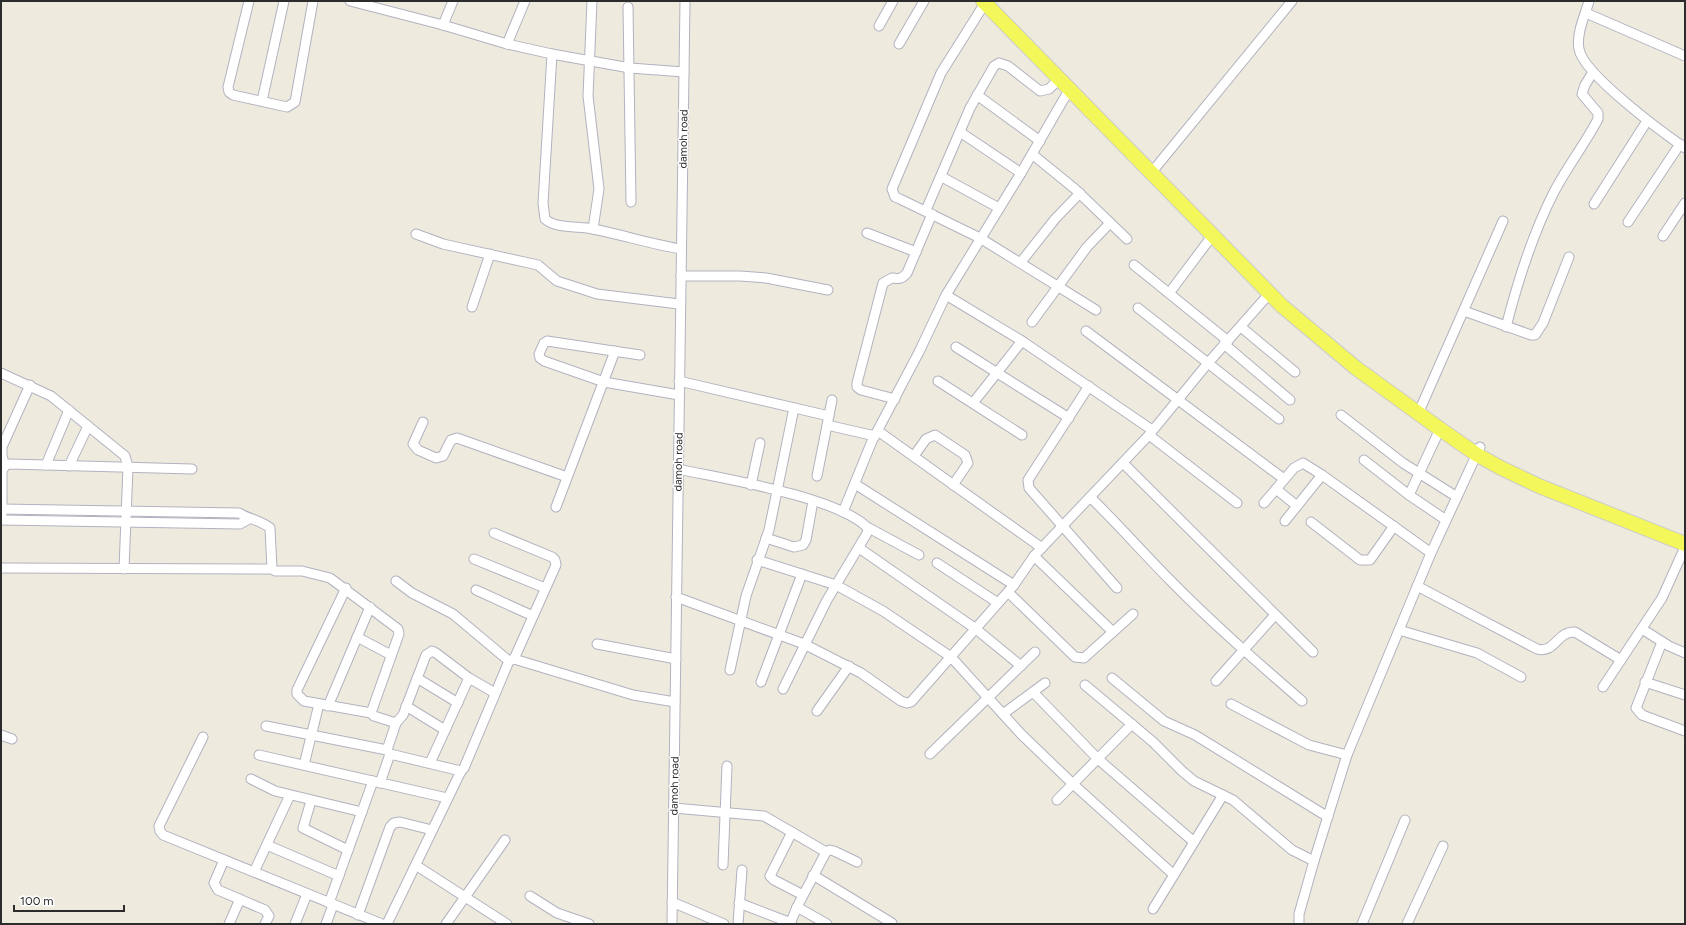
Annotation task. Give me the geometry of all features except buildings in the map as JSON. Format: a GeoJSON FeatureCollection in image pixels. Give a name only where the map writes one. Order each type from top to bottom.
{"type":"FeatureCollection","features":[{"type":"Feature","properties":{"kind":"main road"},"geometry":{"type":"LineString","coordinates":[[987,2],[1156,167],[1298,311],[1421,408],[1478,450],[1543,479],[1685,536]]}},
{"type":"Feature","properties":{"kind":"main road"},"geometry":{"type":"LineString","coordinates":[[987,2],[1069,90],[1269,294],[1303,325],[1356,368],[1440,429],[1539,486],[1685,546]]}},
{"type":"Feature","properties":{"kind":"street"},"geometry":{"type":"LineString","coordinates":[[249,1],[228,87],[229,92],[233,95],[287,107],[295,102],[313,1]]}},
{"type":"Feature","properties":{"kind":"street"},"geometry":{"type":"LineString","coordinates":[[262,101],[284,1]]}},
{"type":"Feature","properties":{"kind":"street"},"geometry":{"type":"LineString","coordinates":[[350,1],[443,25],[506,44],[552,54],[630,68],[684,72]]}},
{"type":"Feature","properties":{"kind":"street"},"geometry":{"type":"LineString","coordinates":[[443,25],[452,1]]}},
{"type":"Feature","properties":{"kind":"street"},"geometry":{"type":"LineString","coordinates":[[506,44],[525,1]]}},
{"type":"Feature","properties":{"kind":"street"},"geometry":{"type":"LineString","coordinates":[[592,1],[588,96],[599,189],[593,229]]}},
{"type":"Feature","properties":{"kind":"street","name":"damoh road"},"geometry":{"type":"LineString","coordinates":[[672,924],[679,304],[681,276],[685,1]]}},
{"type":"Feature","properties":{"kind":"street"},"geometry":{"type":"LineString","coordinates":[[879,26],[893,1]]}},
{"type":"Feature","properties":{"kind":"street"},"geometry":{"type":"LineString","coordinates":[[899,44],[924,1]]}},
{"type":"Feature","properties":{"kind":"street"},"geometry":{"type":"LineString","coordinates":[[1156,167],[1292,1]]}},
{"type":"Feature","properties":{"kind":"street"},"geometry":{"type":"LineString","coordinates":[[1589,1],[1580,36],[1579,48],[1583,59],[1593,72],[1647,121],[1683,146],[1628,222]]}},
{"type":"Feature","properties":{"kind":"street"},"geometry":{"type":"LineString","coordinates":[[987,2],[941,73],[892,189],[895,197],[929,212],[980,238],[1021,262],[1096,310]]}},
{"type":"Feature","properties":{"kind":"street"},"geometry":{"type":"LineString","coordinates":[[628,7],[631,202]]}},
{"type":"Feature","properties":{"kind":"street"},"geometry":{"type":"LineString","coordinates":[[1586,13],[1685,56]]}},
{"type":"Feature","properties":{"kind":"street"},"geometry":{"type":"LineString","coordinates":[[552,54],[543,214],[548,222],[593,229],[643,242],[681,249]]}},
{"type":"Feature","properties":{"kind":"street"},"geometry":{"type":"LineString","coordinates":[[895,398],[861,390],[857,387],[883,283],[892,278],[903,278],[916,252],[942,177],[977,95],[994,66],[999,62],[1008,66],[1040,91],[1049,89],[1059,79]]}},
{"type":"Feature","properties":{"kind":"street"},"geometry":{"type":"LineString","coordinates":[[1506,327],[1518,280],[1543,217],[1561,179],[1598,119],[1598,113],[1582,94],[1585,85],[1593,72]]}},
{"type":"Feature","properties":{"kind":"street"},"geometry":{"type":"LineString","coordinates":[[843,512],[876,433],[946,295],[1021,173],[1069,90]]}},
{"type":"Feature","properties":{"kind":"street"},"geometry":{"type":"LineString","coordinates":[[977,95],[1040,141]]}},
{"type":"Feature","properties":{"kind":"street"},"geometry":{"type":"LineString","coordinates":[[1594,204],[1647,121]]}},
{"type":"Feature","properties":{"kind":"street"},"geometry":{"type":"LineString","coordinates":[[960,132],[1021,173]]}},
{"type":"Feature","properties":{"kind":"street"},"geometry":{"type":"LineString","coordinates":[[1032,154],[1080,193],[1127,239]]}},
{"type":"Feature","properties":{"kind":"street"},"geometry":{"type":"LineString","coordinates":[[942,177],[999,208]]}},
{"type":"Feature","properties":{"kind":"street"},"geometry":{"type":"LineString","coordinates":[[1021,262],[1055,219],[1080,193]]}},
{"type":"Feature","properties":{"kind":"street"},"geometry":{"type":"LineString","coordinates":[[1663,236],[1685,203]]}},
{"type":"Feature","properties":{"kind":"street"},"geometry":{"type":"LineString","coordinates":[[1421,408],[1503,221]]}},
{"type":"Feature","properties":{"kind":"street"},"geometry":{"type":"LineString","coordinates":[[1032,322],[1048,298],[1059,286],[1087,247],[1110,223]]}},
{"type":"Feature","properties":{"kind":"street"},"geometry":{"type":"LineString","coordinates":[[867,233],[916,252]]}},
{"type":"Feature","properties":{"kind":"street"},"geometry":{"type":"LineString","coordinates":[[416,234],[443,244],[538,265],[557,281],[597,294],[679,304]]}},
{"type":"Feature","properties":{"kind":"street"},"geometry":{"type":"LineString","coordinates":[[1170,292],[1212,236]]}},
{"type":"Feature","properties":{"kind":"street"},"geometry":{"type":"LineString","coordinates":[[472,307],[490,254]]}},
{"type":"Feature","properties":{"kind":"street"},"geometry":{"type":"LineString","coordinates":[[1464,312],[1531,335],[1538,332],[1569,257]]}},
{"type":"Feature","properties":{"kind":"street"},"geometry":{"type":"LineString","coordinates":[[1134,264],[1170,292],[1290,400]]}},
{"type":"Feature","properties":{"kind":"street"},"geometry":{"type":"LineString","coordinates":[[681,276],[704,275],[766,278],[828,290]]}},
{"type":"Feature","properties":{"kind":"street"},"geometry":{"type":"LineString","coordinates":[[676,598],[804,644],[849,666],[907,704],[911,702],[998,604],[1034,556],[1150,433],[1208,363],[1269,294]]}},
{"type":"Feature","properties":{"kind":"street"},"geometry":{"type":"LineString","coordinates":[[946,295],[1022,341],[1089,386],[1237,503]]}},
{"type":"Feature","properties":{"kind":"street"},"geometry":{"type":"LineString","coordinates":[[1138,308],[1279,419]]}},
{"type":"Feature","properties":{"kind":"street"},"geometry":{"type":"LineString","coordinates":[[1241,327],[1295,372]]}},
{"type":"Feature","properties":{"kind":"street"},"geometry":{"type":"LineString","coordinates":[[1086,331],[1284,479]]}},
{"type":"Feature","properties":{"kind":"street"},"geometry":{"type":"LineString","coordinates":[[973,403],[1022,341]]}},
{"type":"Feature","properties":{"kind":"street"},"geometry":{"type":"LineString","coordinates":[[640,354],[552,342],[544,343],[541,346],[539,354],[540,358],[544,361],[604,382],[679,395]]}},
{"type":"Feature","properties":{"kind":"street"},"geometry":{"type":"LineString","coordinates":[[956,347],[1069,418]]}},
{"type":"Feature","properties":{"kind":"street"},"geometry":{"type":"LineString","coordinates":[[556,507],[604,382],[614,351]]}},
{"type":"Feature","properties":{"kind":"street"},"geometry":{"type":"LineString","coordinates":[[1,373],[30,385],[51,396],[125,456],[128,467],[124,569]]}},
{"type":"Feature","properties":{"kind":"street"},"geometry":{"type":"LineString","coordinates":[[679,381],[794,408],[828,420],[876,433],[914,456],[1042,548]]}},
{"type":"Feature","properties":{"kind":"street"},"geometry":{"type":"LineString","coordinates":[[938,381],[1022,435]]}},
{"type":"Feature","properties":{"kind":"street"},"geometry":{"type":"LineString","coordinates":[[30,385],[2,447],[2,456],[5,466],[2,476],[2,520],[240,524],[249,519]]}},
{"type":"Feature","properties":{"kind":"street"},"geometry":{"type":"LineString","coordinates":[[1089,386],[1028,480],[1028,484],[1029,488],[1117,588]]}},
{"type":"Feature","properties":{"kind":"street"},"geometry":{"type":"LineString","coordinates":[[817,476],[832,400]]}},
{"type":"Feature","properties":{"kind":"street"},"geometry":{"type":"LineString","coordinates":[[730,670],[746,596],[757,560],[766,538],[778,491],[794,408]]}},
{"type":"Feature","properties":{"kind":"street"},"geometry":{"type":"LineString","coordinates":[[46,465],[69,410]]}},
{"type":"Feature","properties":{"kind":"street"},"geometry":{"type":"LineString","coordinates":[[1341,415],[1418,473],[1457,497]]}},
{"type":"Feature","properties":{"kind":"street"},"geometry":{"type":"LineString","coordinates":[[423,422],[413,444],[418,450],[436,458],[443,456],[450,440],[458,438],[567,477]]}},
{"type":"Feature","properties":{"kind":"street"},"geometry":{"type":"LineString","coordinates":[[69,466],[88,426]]}},
{"type":"Feature","properties":{"kind":"street"},"geometry":{"type":"LineString","coordinates":[[1409,495],[1418,473],[1440,429]]}},
{"type":"Feature","properties":{"kind":"street"},"geometry":{"type":"LineString","coordinates":[[914,456],[926,440],[935,435],[965,455],[968,464],[953,484]]}},
{"type":"Feature","properties":{"kind":"street"},"geometry":{"type":"LineString","coordinates":[[751,485],[760,443]]}},
{"type":"Feature","properties":{"kind":"street"},"geometry":{"type":"LineString","coordinates":[[1299,924],[1299,914],[1314,861],[1348,755],[1431,553],[1478,450]]}},
{"type":"Feature","properties":{"kind":"street"},"geometry":{"type":"LineString","coordinates":[[1364,460],[1409,495],[1446,520]]}},
{"type":"Feature","properties":{"kind":"street"},"geometry":{"type":"LineString","coordinates":[[1123,463],[1313,652]]}},
{"type":"Feature","properties":{"kind":"street"},"geometry":{"type":"LineString","coordinates":[[1264,503],[1294,468],[1303,463],[1431,553]]}},
{"type":"Feature","properties":{"kind":"street"},"geometry":{"type":"LineString","coordinates":[[5,466],[9,464],[192,469]]}},
{"type":"Feature","properties":{"kind":"street"},"geometry":{"type":"LineString","coordinates":[[678,469],[778,491],[814,501],[843,512],[867,527],[919,555]]}},
{"type":"Feature","properties":{"kind":"street"},"geometry":{"type":"LineString","coordinates":[[1285,521],[1322,475]]}},
{"type":"Feature","properties":{"kind":"street"},"geometry":{"type":"LineString","coordinates":[[854,484],[1011,588],[1075,657],[1084,658],[1133,614]]}},
{"type":"Feature","properties":{"kind":"street"},"geometry":{"type":"LineString","coordinates":[[1276,489],[1297,506]]}},
{"type":"Feature","properties":{"kind":"street"},"geometry":{"type":"LineString","coordinates":[[1090,497],[1133,539],[1170,580],[1244,650],[1302,701]]}},
{"type":"Feature","properties":{"kind":"street"},"geometry":{"type":"LineString","coordinates":[[766,538],[794,547],[803,545],[806,540],[814,501]]}},
{"type":"Feature","properties":{"kind":"street"},"geometry":{"type":"LineString","coordinates":[[2,509],[240,513],[249,519],[270,528],[272,569]]}},
{"type":"Feature","properties":{"kind":"street"},"geometry":{"type":"LineString","coordinates":[[1311,522],[1360,560],[1366,561],[1370,560],[1394,526]]}},
{"type":"Feature","properties":{"kind":"street"},"geometry":{"type":"LineString","coordinates":[[783,689],[804,644],[836,585],[868,531],[867,527]]}},
{"type":"Feature","properties":{"kind":"street"},"geometry":{"type":"LineString","coordinates":[[387,924],[417,866],[447,798],[464,768],[495,693],[556,566],[555,560],[552,557],[494,533]]}},
{"type":"Feature","properties":{"kind":"street"},"geometry":{"type":"LineString","coordinates":[[1603,687],[1662,598],[1685,546]]}},
{"type":"Feature","properties":{"kind":"street"},"geometry":{"type":"LineString","coordinates":[[859,548],[976,629],[1021,666]]}},
{"type":"Feature","properties":{"kind":"street"},"geometry":{"type":"LineString","coordinates":[[1034,556],[1113,632]]}},
{"type":"Feature","properties":{"kind":"street"},"geometry":{"type":"LineString","coordinates":[[474,559],[545,588]]}},
{"type":"Feature","properties":{"kind":"street"},"geometry":{"type":"LineString","coordinates":[[757,560],[836,585],[883,611],[951,657],[1003,714],[1073,784],[1174,875]]}},
{"type":"Feature","properties":{"kind":"street"},"geometry":{"type":"LineString","coordinates":[[937,563],[998,604]]}},
{"type":"Feature","properties":{"kind":"street"},"geometry":{"type":"LineString","coordinates":[[1,568],[272,569],[276,571],[308,572],[330,578],[346,588],[398,629],[399,634],[371,713]]}},
{"type":"Feature","properties":{"kind":"street"},"geometry":{"type":"LineString","coordinates":[[761,682],[802,574]]}},
{"type":"Feature","properties":{"kind":"street"},"geometry":{"type":"LineString","coordinates":[[396,581],[412,593],[453,614],[512,660],[632,695],[675,702]]}},
{"type":"Feature","properties":{"kind":"street"},"geometry":{"type":"LineString","coordinates":[[1418,586],[1537,649],[1544,651],[1550,649],[1565,633],[1575,632],[1621,660]]}},
{"type":"Feature","properties":{"kind":"street"},"geometry":{"type":"LineString","coordinates":[[346,588],[297,690],[297,694],[299,698],[319,704],[371,713],[374,716],[396,723]]}},
{"type":"Feature","properties":{"kind":"street"},"geometry":{"type":"LineString","coordinates":[[476,590],[533,616]]}},
{"type":"Feature","properties":{"kind":"street"},"geometry":{"type":"LineString","coordinates":[[328,706],[370,607]]}},
{"type":"Feature","properties":{"kind":"street"},"geometry":{"type":"LineString","coordinates":[[1216,681],[1275,615]]}},
{"type":"Feature","properties":{"kind":"street"},"geometry":{"type":"LineString","coordinates":[[1642,629],[1662,642],[1685,653]]}},
{"type":"Feature","properties":{"kind":"street"},"geometry":{"type":"LineString","coordinates":[[1399,630],[1477,653],[1521,677]]}},
{"type":"Feature","properties":{"kind":"street"},"geometry":{"type":"LineString","coordinates":[[357,637],[391,655]]}},
{"type":"Feature","properties":{"kind":"street"},"geometry":{"type":"LineString","coordinates":[[1662,642],[1645,682],[1636,708],[1637,712],[1685,731]]}},
{"type":"Feature","properties":{"kind":"street"},"geometry":{"type":"LineString","coordinates":[[598,644],[676,659]]}},
{"type":"Feature","properties":{"kind":"street"},"geometry":{"type":"LineString","coordinates":[[326,924],[339,876],[362,812],[389,752],[396,723],[401,719],[426,655],[432,651],[436,653],[469,678],[495,693]]}},
{"type":"Feature","properties":{"kind":"street"},"geometry":{"type":"LineString","coordinates":[[930,754],[1035,652]]}},
{"type":"Feature","properties":{"kind":"street"},"geometry":{"type":"LineString","coordinates":[[817,711],[849,666]]}},
{"type":"Feature","properties":{"kind":"street"},"geometry":{"type":"LineString","coordinates":[[417,678],[458,704]]}},
{"type":"Feature","properties":{"kind":"street"},"geometry":{"type":"LineString","coordinates":[[430,763],[469,678]]}},
{"type":"Feature","properties":{"kind":"street"},"geometry":{"type":"LineString","coordinates":[[1112,678],[1167,723],[1195,735],[1328,817]]}},
{"type":"Feature","properties":{"kind":"street"},"geometry":{"type":"LineString","coordinates":[[1645,682],[1685,695]]}},
{"type":"Feature","properties":{"kind":"street"},"geometry":{"type":"LineString","coordinates":[[1003,714],[1045,683]]}},
{"type":"Feature","properties":{"kind":"street"},"geometry":{"type":"LineString","coordinates":[[1086,685],[1132,724],[1194,781],[1223,795],[1259,821],[1292,850],[1314,861]]}},
{"type":"Feature","properties":{"kind":"street"},"geometry":{"type":"LineString","coordinates":[[1033,692],[1098,759],[1194,842]]}},
{"type":"Feature","properties":{"kind":"street"},"geometry":{"type":"LineString","coordinates":[[304,765],[319,704]]}},
{"type":"Feature","properties":{"kind":"street"},"geometry":{"type":"LineString","coordinates":[[1231,704],[1309,745],[1348,755]]}},
{"type":"Feature","properties":{"kind":"street"},"geometry":{"type":"LineString","coordinates":[[406,706],[445,730]]}},
{"type":"Feature","properties":{"kind":"street"},"geometry":{"type":"LineString","coordinates":[[1057,800],[1132,724]]}},
{"type":"Feature","properties":{"kind":"street"},"geometry":{"type":"LineString","coordinates":[[266,726],[389,752],[461,771]]}},
{"type":"Feature","properties":{"kind":"street"},"geometry":{"type":"LineString","coordinates":[[1,735],[12,739]]}},
{"type":"Feature","properties":{"kind":"street"},"geometry":{"type":"LineString","coordinates":[[203,737],[160,826],[160,830],[163,835],[382,924]]}},
{"type":"Feature","properties":{"kind":"street"},"geometry":{"type":"LineString","coordinates":[[259,755],[447,798]]}},
{"type":"Feature","properties":{"kind":"street"},"geometry":{"type":"LineString","coordinates":[[723,865],[727,766]]}},
{"type":"Feature","properties":{"kind":"street"},"geometry":{"type":"LineString","coordinates":[[251,779],[275,791],[311,801],[362,812]]}},
{"type":"Feature","properties":{"kind":"street"},"geometry":{"type":"LineString","coordinates":[[254,872],[290,795]]}},
{"type":"Feature","properties":{"kind":"street"},"geometry":{"type":"LineString","coordinates":[[1153,909],[1223,795]]}},
{"type":"Feature","properties":{"kind":"street"},"geometry":{"type":"LineString","coordinates":[[311,801],[303,828],[348,850]]}},
{"type":"Feature","properties":{"kind":"street"},"geometry":{"type":"LineString","coordinates":[[674,808],[764,816],[826,852]]}},
{"type":"Feature","properties":{"kind":"street"},"geometry":{"type":"LineString","coordinates":[[1362,924],[1405,820]]}},
{"type":"Feature","properties":{"kind":"street"},"geometry":{"type":"LineString","coordinates":[[358,915],[390,827],[394,823],[400,822],[432,830]]}},
{"type":"Feature","properties":{"kind":"street"},"geometry":{"type":"LineString","coordinates":[[792,832],[770,876],[774,880],[803,895]]}},
{"type":"Feature","properties":{"kind":"street"},"geometry":{"type":"LineString","coordinates":[[446,924],[506,840]]}},
{"type":"Feature","properties":{"kind":"street"},"geometry":{"type":"LineString","coordinates":[[267,845],[339,876]]}},
{"type":"Feature","properties":{"kind":"street"},"geometry":{"type":"LineString","coordinates":[[1406,924],[1443,846]]}},
{"type":"Feature","properties":{"kind":"street"},"geometry":{"type":"LineString","coordinates":[[739,903],[791,923],[796,907],[826,852],[830,850],[834,851],[857,862]]}},
{"type":"Feature","properties":{"kind":"street"},"geometry":{"type":"LineString","coordinates":[[224,860],[214,886],[218,890],[268,912],[265,924]]}},
{"type":"Feature","properties":{"kind":"street"},"geometry":{"type":"LineString","coordinates":[[417,866],[507,924]]}},
{"type":"Feature","properties":{"kind":"street"},"geometry":{"type":"LineString","coordinates":[[738,924],[742,870]]}},
{"type":"Feature","properties":{"kind":"street"},"geometry":{"type":"LineString","coordinates":[[814,876],[893,921]]}},
{"type":"Feature","properties":{"kind":"street"},"geometry":{"type":"LineString","coordinates":[[295,924],[307,894]]}},
{"type":"Feature","properties":{"kind":"street"},"geometry":{"type":"LineString","coordinates":[[530,896],[567,920],[589,924]]}},
{"type":"Feature","properties":{"kind":"street"},"geometry":{"type":"LineString","coordinates":[[229,924],[240,899]]}},
{"type":"Feature","properties":{"kind":"street"},"geometry":{"type":"LineString","coordinates":[[672,902],[724,924]]}},
{"type":"Feature","properties":{"kind":"street"},"geometry":{"type":"LineString","coordinates":[[796,907],[828,924]]}}]}
